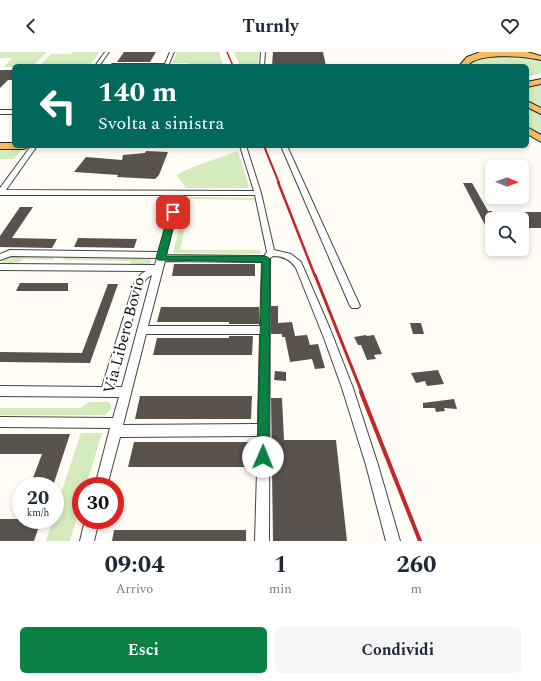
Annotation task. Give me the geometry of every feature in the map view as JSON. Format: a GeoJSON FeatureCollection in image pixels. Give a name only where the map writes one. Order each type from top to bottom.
{"type":"FeatureCollection","features":[{"type":"Feature","properties":{"kind":"highway"},"geometry":{"type":"LineString","coordinates":[[497,52],[526,54],[541,58]]}},
{"type":"Feature","properties":{"kind":"highway"},"geometry":{"type":"LineString","coordinates":[[464,64],[471,58],[502,52]]}},
{"type":"Feature","properties":{"kind":"highway"},"geometry":{"type":"LineString","coordinates":[[529,79],[541,76]]}},
{"type":"Feature","properties":{"kind":"highway"},"geometry":{"type":"LineString","coordinates":[[529,84],[541,81]]}},
{"type":"Feature","properties":{"kind":"highway"},"geometry":{"type":"LineString","coordinates":[[529,105],[541,111]]}},
{"type":"Feature","properties":{"kind":"highway"},"geometry":{"type":"LineString","coordinates":[[529,131],[541,139]]}},
{"type":"Feature","properties":{"kind":"street"},"geometry":{"type":"LineString","coordinates":[[98,64],[107,52]]}},
{"type":"Feature","properties":{"kind":"street"},"geometry":{"type":"LineString","coordinates":[[167,64],[172,52]]}},
{"type":"Feature","properties":{"kind":"street"},"geometry":{"type":"LineString","coordinates":[[262,52],[262,64]]}},
{"type":"Feature","properties":{"kind":"street"},"geometry":{"type":"LineString","coordinates":[[0,112],[12,112]]}},
{"type":"Feature","properties":{"kind":"street"},"geometry":{"type":"LineString","coordinates":[[0,193],[33,148]]}},
{"type":"Feature","properties":{"kind":"street"},"geometry":{"type":"LineString","coordinates":[[244,148],[258,193],[269,256],[265,330],[262,541]]}},
{"type":"Feature","properties":{"kind":"street"},"geometry":{"type":"LineString","coordinates":[[285,148],[355,306]]}},
{"type":"Feature","properties":{"kind":"street"},"geometry":{"type":"LineString","coordinates":[[0,193],[258,193]]}},
{"type":"Feature","properties":{"kind":"street","name":"Via Libero Bovio"},"geometry":{"type":"LineString","coordinates":[[103,477],[178,194]]}},
{"type":"Feature","properties":{"kind":"street"},"geometry":{"type":"LineString","coordinates":[[0,257],[10,253],[60,254],[160,260]]}},
{"type":"Feature","properties":{"kind":"street"},"geometry":{"type":"LineString","coordinates":[[0,267],[53,267],[160,260],[269,256],[282,253],[294,258],[300,268],[329,338],[355,410],[393,541]]}},
{"type":"Feature","properties":{"kind":"street"},"geometry":{"type":"LineString","coordinates":[[53,267],[60,254]]}},
{"type":"Feature","properties":{"kind":"street"},"geometry":{"type":"LineString","coordinates":[[106,392],[138,284],[160,260]]}},
{"type":"Feature","properties":{"kind":"street"},"geometry":{"type":"LineString","coordinates":[[142,330],[265,330]]}},
{"type":"Feature","properties":{"kind":"street"},"geometry":{"type":"LineString","coordinates":[[0,391],[126,392]]}},
{"type":"Feature","properties":{"kind":"street"},"geometry":{"type":"LineString","coordinates":[[0,422],[117,427],[263,430]]}},
{"type":"Feature","properties":{"kind":"street"},"geometry":{"type":"LineString","coordinates":[[87,541],[90,529]]}},
{"type":"Feature","properties":{"kind":"green space"},"geometry":{"type":"Polygon","coordinates":[[[0,52],[47,52],[35,64],[12,64],[12,67],[3,67],[13,58],[0,58],[0,52]]]}},
{"type":"Feature","properties":{"kind":"green space"},"geometry":{"type":"Polygon","coordinates":[[[73,52],[100,52],[91,64],[41,64],[51,54],[71,54],[73,52]]]}},
{"type":"Feature","properties":{"kind":"green space"},"geometry":{"type":"Polygon","coordinates":[[[177,52],[219,52],[222,64],[188,64],[172,63],[177,52]]]}},
{"type":"Feature","properties":{"kind":"green space"},"geometry":{"type":"Polygon","coordinates":[[[234,52],[259,52],[258,64],[239,64],[234,52]]]}},
{"type":"Feature","properties":{"kind":"green space"},"geometry":{"type":"Polygon","coordinates":[[[503,54],[541,59],[541,73],[529,76],[529,64],[470,64],[473,60],[503,54]]]}},
{"type":"Feature","properties":{"kind":"green space"},"geometry":{"type":"Polygon","coordinates":[[[541,84],[541,108],[529,103],[529,87],[541,84]]]}},
{"type":"Feature","properties":{"kind":"green space"},"geometry":{"type":"Polygon","coordinates":[[[529,108],[541,114],[541,136],[529,129],[529,108]]]}},
{"type":"Feature","properties":{"kind":"green space"},"geometry":{"type":"Polygon","coordinates":[[[0,149],[22,149],[14,159],[0,159],[0,149]]]}},
{"type":"Feature","properties":{"kind":"green space"},"geometry":{"type":"Polygon","coordinates":[[[238,151],[249,186],[248,188],[186,188],[176,175],[193,167],[238,151]]]}},
{"type":"Feature","properties":{"kind":"green space"},"geometry":{"type":"Polygon","coordinates":[[[191,197],[256,198],[256,200],[191,199],[180,250],[260,250],[261,254],[173,253],[186,200],[191,197]]]}},
{"type":"Feature","properties":{"kind":"green space"},"geometry":{"type":"Polygon","coordinates":[[[8,256],[55,257],[53,260],[24,259],[13,265],[3,265],[2,260],[8,256]]]}},
{"type":"Feature","properties":{"kind":"green space"},"geometry":{"type":"Polygon","coordinates":[[[64,257],[149,258],[152,262],[147,265],[133,265],[129,261],[63,260],[64,257]]]}},
{"type":"Feature","properties":{"kind":"green space"},"geometry":{"type":"Polygon","coordinates":[[[89,402],[109,402],[111,404],[111,409],[105,415],[0,415],[0,408],[81,408],[89,402]]]}},
{"type":"Feature","properties":{"kind":"green space"},"geometry":{"type":"Polygon","coordinates":[[[81,433],[102,433],[89,477],[72,477],[72,529],[74,529],[70,541],[46,541],[50,529],[64,529],[64,485],[81,433]]]}},
{"type":"Feature","properties":{"kind":"building"},"geometry":{"type":"Polygon","coordinates":[[[124,52],[156,52],[150,62],[117,62],[124,52]]]}},
{"type":"Feature","properties":{"kind":"building"},"geometry":{"type":"Polygon","coordinates":[[[273,52],[323,52],[326,64],[272,64],[273,52]]]}},
{"type":"Feature","properties":{"kind":"building"},"geometry":{"type":"Polygon","coordinates":[[[0,70],[12,70],[12,80],[8,80],[0,88],[0,70]]]}},
{"type":"Feature","properties":{"kind":"building"},"geometry":{"type":"Polygon","coordinates":[[[146,151],[168,152],[159,175],[155,179],[117,177],[118,175],[74,172],[86,157],[122,160],[123,155],[145,153],[146,151]]]}},
{"type":"Feature","properties":{"kind":"building"},"geometry":{"type":"Polygon","coordinates":[[[463,183],[472,183],[488,211],[492,211],[485,212],[485,225],[463,183]]]}},
{"type":"Feature","properties":{"kind":"building"},"geometry":{"type":"Polygon","coordinates":[[[20,207],[33,207],[12,238],[57,239],[52,248],[0,247],[0,236],[20,207]]]}},
{"type":"Feature","properties":{"kind":"building"},"geometry":{"type":"Polygon","coordinates":[[[529,212],[541,212],[541,228],[529,228],[529,212]]]}},
{"type":"Feature","properties":{"kind":"building"},"geometry":{"type":"Polygon","coordinates":[[[78,238],[137,239],[134,248],[74,247],[78,238]]]}},
{"type":"Feature","properties":{"kind":"building"},"geometry":{"type":"Polygon","coordinates":[[[174,264],[255,264],[255,276],[172,276],[174,264]]]}},
{"type":"Feature","properties":{"kind":"building"},"geometry":{"type":"Polygon","coordinates":[[[20,283],[68,283],[68,291],[16,291],[20,283]]]}},
{"type":"Feature","properties":{"kind":"building"},"geometry":{"type":"Polygon","coordinates":[[[108,284],[118,284],[90,363],[0,362],[0,352],[82,353],[108,284]]]}},
{"type":"Feature","properties":{"kind":"building"},"geometry":{"type":"Polygon","coordinates":[[[271,306],[278,306],[278,323],[292,322],[295,336],[307,335],[310,345],[318,344],[325,368],[315,369],[312,359],[290,362],[285,337],[282,337],[282,334],[271,334],[271,306]]]}},
{"type":"Feature","properties":{"kind":"building"},"geometry":{"type":"Polygon","coordinates":[[[161,307],[259,307],[259,324],[229,324],[229,322],[157,322],[161,307]]]}},
{"type":"Feature","properties":{"kind":"building"},"geometry":{"type":"Polygon","coordinates":[[[410,323],[421,323],[424,334],[413,334],[410,323]]]}},
{"type":"Feature","properties":{"kind":"building"},"geometry":{"type":"Polygon","coordinates":[[[374,335],[382,354],[374,355],[376,359],[367,360],[361,345],[358,345],[354,337],[374,335]]]}},
{"type":"Feature","properties":{"kind":"building"},"geometry":{"type":"Polygon","coordinates":[[[229,336],[253,336],[252,355],[153,355],[157,338],[229,338],[229,336]]]}},
{"type":"Feature","properties":{"kind":"building"},"geometry":{"type":"Polygon","coordinates":[[[438,370],[444,384],[427,386],[425,381],[416,383],[411,373],[438,370]]]}},
{"type":"Feature","properties":{"kind":"building"},"geometry":{"type":"Polygon","coordinates":[[[275,371],[286,372],[286,381],[274,380],[275,371]]]}},
{"type":"Feature","properties":{"kind":"building"},"geometry":{"type":"Polygon","coordinates":[[[140,396],[252,396],[251,419],[135,419],[140,396]]]}},
{"type":"Feature","properties":{"kind":"building"},"geometry":{"type":"Polygon","coordinates":[[[271,398],[282,398],[284,440],[336,440],[347,541],[273,541],[271,398]]]}},
{"type":"Feature","properties":{"kind":"building"},"geometry":{"type":"Polygon","coordinates":[[[454,399],[457,409],[444,408],[445,411],[436,412],[435,408],[423,408],[423,403],[454,399]]]}},
{"type":"Feature","properties":{"kind":"building"},"geometry":{"type":"Polygon","coordinates":[[[0,434],[70,434],[56,477],[33,477],[42,454],[0,454],[0,434]]]}},
{"type":"Feature","properties":{"kind":"building"},"geometry":{"type":"Polygon","coordinates":[[[134,442],[249,442],[248,467],[128,467],[134,442]]]}},
{"type":"Feature","properties":{"kind":"building"},"geometry":{"type":"Polygon","coordinates":[[[0,519],[12,519],[12,529],[38,529],[34,541],[0,541],[0,519]]]}},
{"type":"Feature","properties":{"kind":"building"},"geometry":{"type":"Polygon","coordinates":[[[114,530],[246,530],[246,541],[112,541],[114,530]]]}},
{"type":"Feature","properties":{"kind":"railway"},"geometry":{"type":"LineString","coordinates":[[227,52],[232,64]]}},
{"type":"Feature","properties":{"kind":"railway"},"geometry":{"type":"LineString","coordinates":[[265,148],[279,183]]}},
{"type":"Feature","properties":{"kind":"railway"},"geometry":{"type":"LineString","coordinates":[[278,182],[315,276]]}},
{"type":"Feature","properties":{"kind":"railway"},"geometry":{"type":"LineString","coordinates":[[315,275],[362,393]]}},
{"type":"Feature","properties":{"kind":"railway"},"geometry":{"type":"LineString","coordinates":[[361,392],[420,541]]}},
{"type":"Feature","properties":{"kind":"route"},"geometry":{"type":"LineString","coordinates":[[173,212],[161,258],[266,259],[263,457]]}}]}
